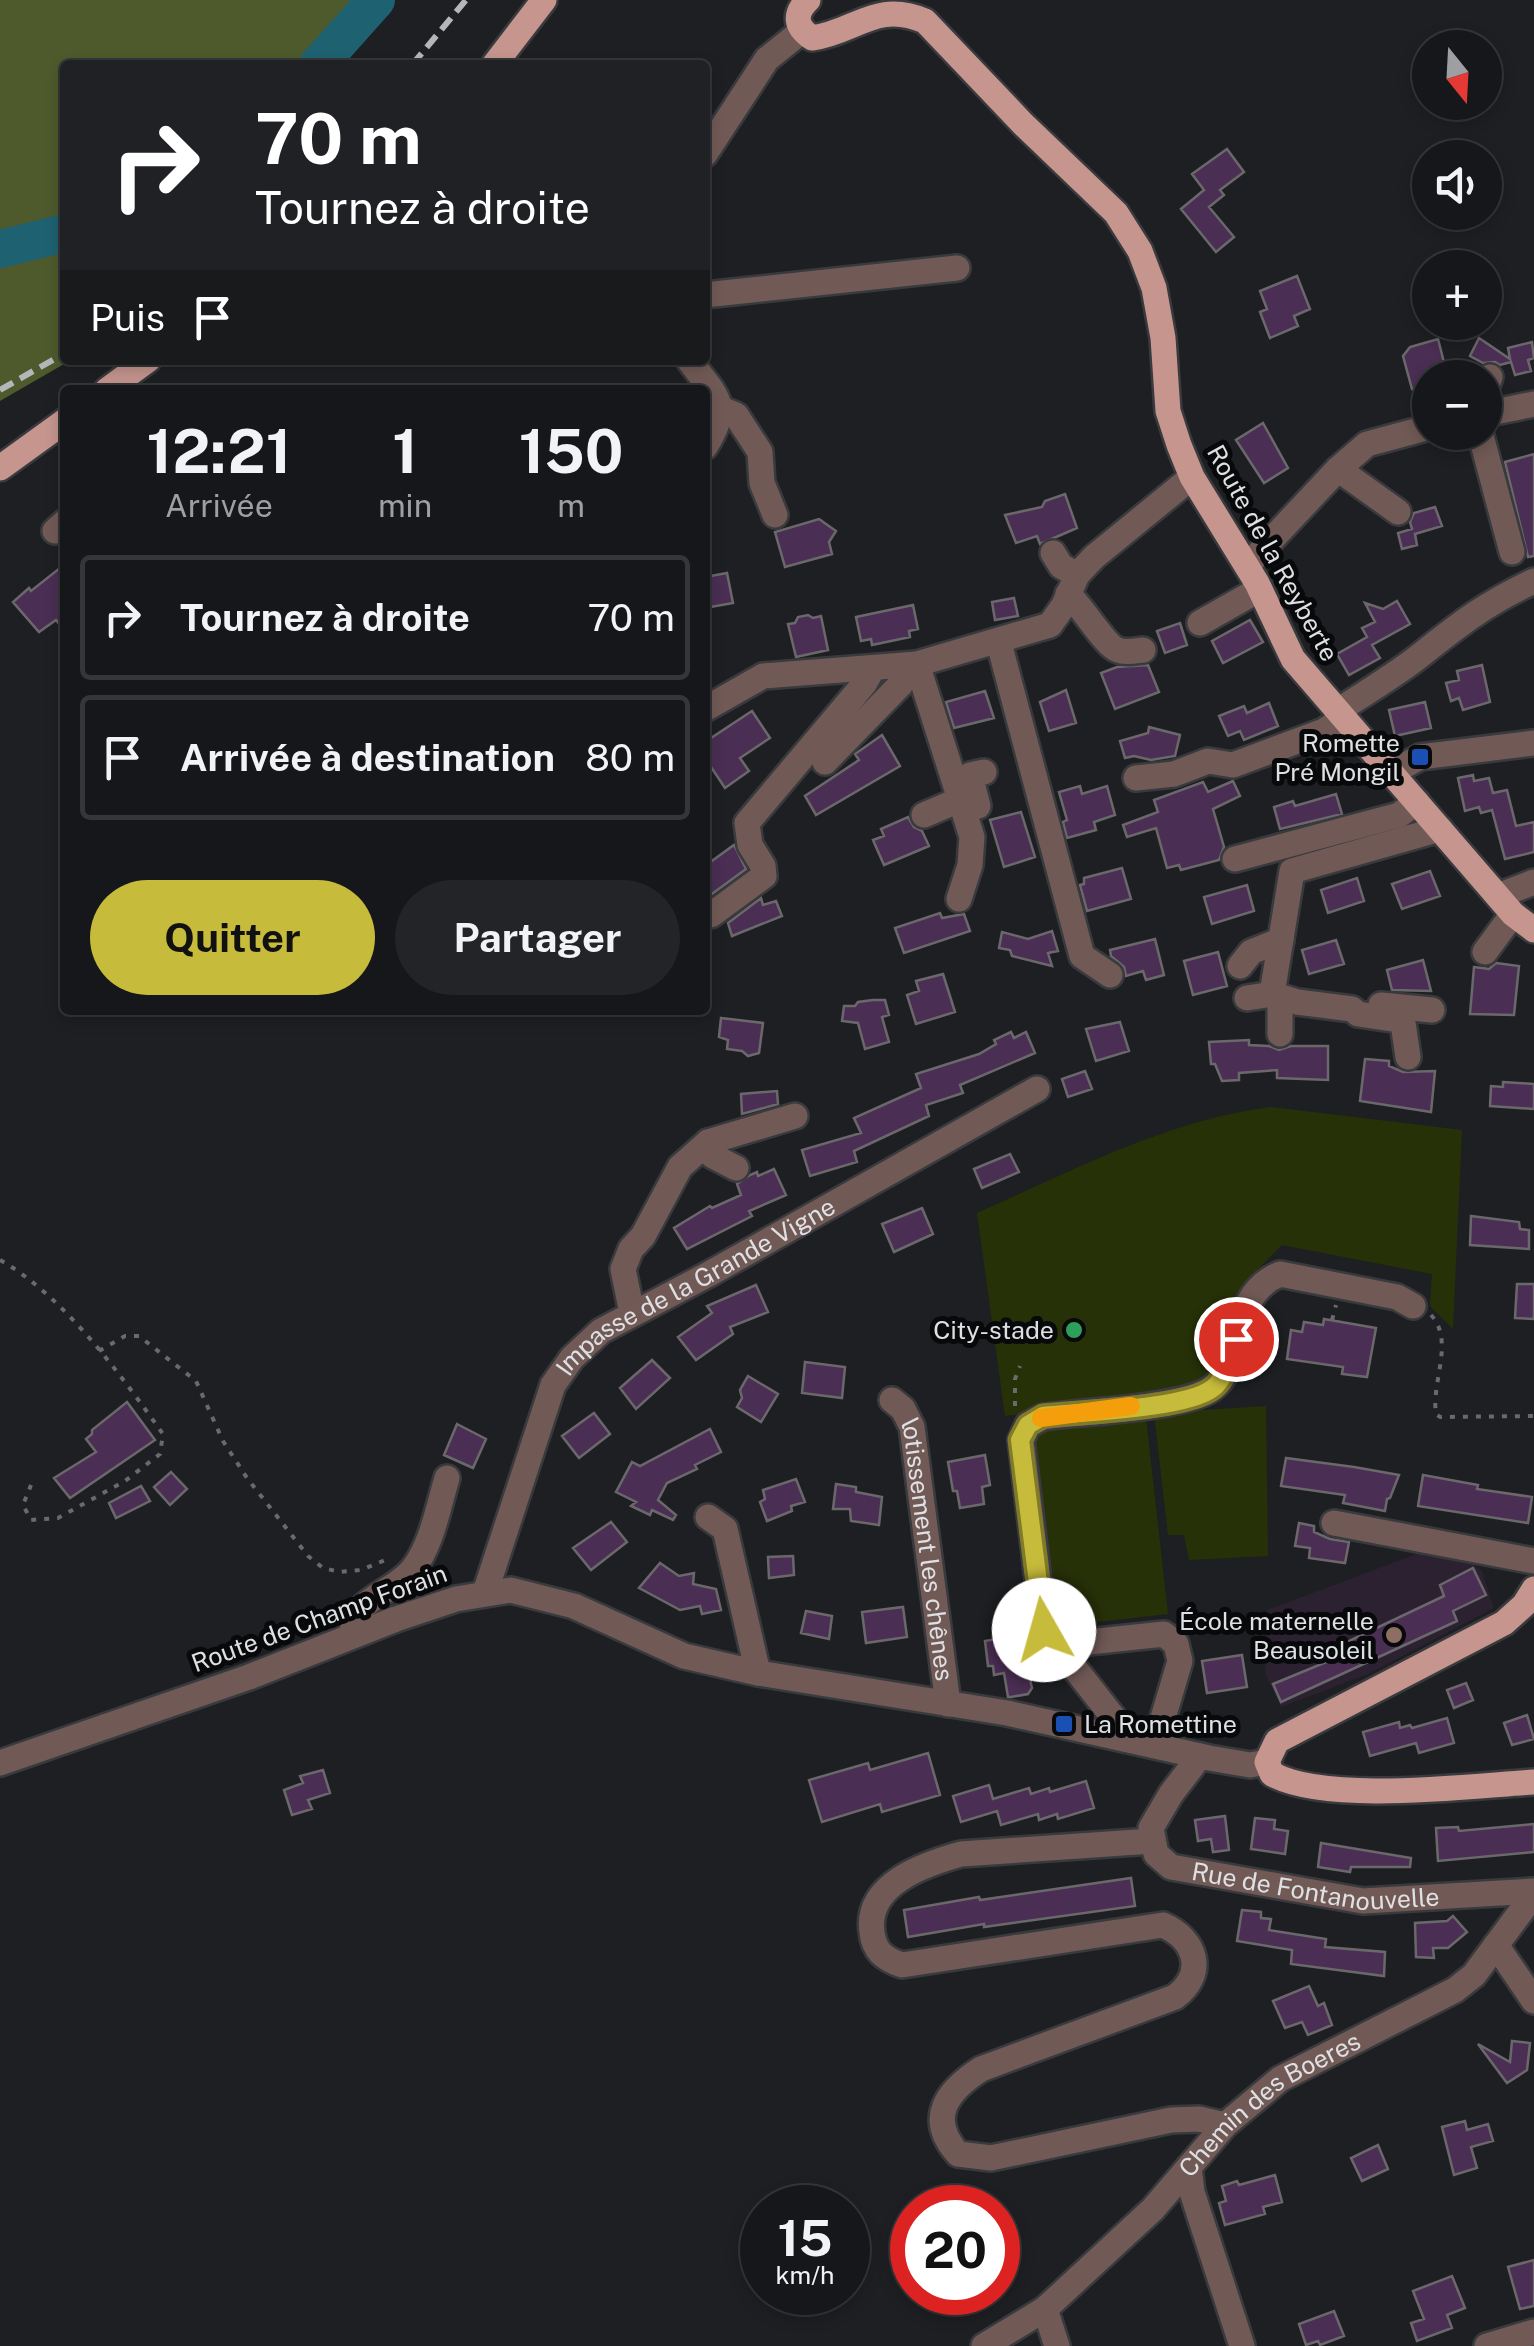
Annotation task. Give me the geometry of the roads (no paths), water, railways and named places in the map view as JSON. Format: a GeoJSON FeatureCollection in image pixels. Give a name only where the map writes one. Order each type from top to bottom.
{"type":"FeatureCollection","features":[{"type":"Feature","properties":{"kind":"main road"},"geometry":{"type":"LineString","coordinates":[[498,60],[544,0]]}},
{"type":"Feature","properties":{"kind":"main road"},"geometry":{"type":"LineString","coordinates":[[802,32],[798,12],[808,0]]}},
{"type":"Feature","properties":{"kind":"main road","name":"Route de la Reyberte"},"geometry":{"type":"LineString","coordinates":[[802,32],[812,38],[830,36],[869,13],[908,11],[924,21],[1116,214],[1140,251],[1154,288],[1163,338],[1168,411],[1192,478],[1260,589],[1293,658],[1515,914]]}},
{"type":"Feature","properties":{"kind":"main road"},"geometry":{"type":"LineString","coordinates":[[114,385],[141,365]]}},
{"type":"Feature","properties":{"kind":"main road"},"geometry":{"type":"LineString","coordinates":[[0,468],[60,424]]}},
{"type":"Feature","properties":{"kind":"main road"},"geometry":{"type":"LineString","coordinates":[[1267,1762],[1277,1741],[1482,1637],[1518,1612],[1533,1593]]}},
{"type":"Feature","properties":{"kind":"main road","name":"Route de Champ Forain"},"geometry":{"type":"LineString","coordinates":[[1267,1762],[1272,1774],[1283,1779],[1355,1789],[1418,1790],[1534,1782]]}},
{"type":"Feature","properties":{"kind":"street"},"geometry":{"type":"LineString","coordinates":[[710,146],[767,59],[802,32]]}},
{"type":"Feature","properties":{"kind":"street"},"geometry":{"type":"LineString","coordinates":[[710,294],[957,268]]}},
{"type":"Feature","properties":{"kind":"street"},"geometry":{"type":"LineString","coordinates":[[710,389],[719,401],[721,422],[710,439]]}},
{"type":"Feature","properties":{"kind":"street"},"geometry":{"type":"LineString","coordinates":[[1502,414],[1534,404]]}},
{"type":"Feature","properties":{"kind":"street"},"geometry":{"type":"LineString","coordinates":[[719,408],[736,415],[760,452],[762,483],[776,515]]}},
{"type":"Feature","properties":{"kind":"street"},"geometry":{"type":"LineString","coordinates":[[1247,566],[1338,469],[1367,444],[1412,432]]}},
{"type":"Feature","properties":{"kind":"street"},"geometry":{"type":"LineString","coordinates":[[1490,450],[1512,552]]}},
{"type":"Feature","properties":{"kind":"street"},"geometry":{"type":"LineString","coordinates":[[1338,469],[1398,512]]}},
{"type":"Feature","properties":{"kind":"street"},"geometry":{"type":"LineString","coordinates":[[710,707],[763,676],[911,665],[1050,625],[1072,584],[1094,556],[1192,478]]}},
{"type":"Feature","properties":{"kind":"street"},"geometry":{"type":"LineString","coordinates":[[1053,553],[1106,643],[1119,651],[1143,650]]}},
{"type":"Feature","properties":{"kind":"street"},"geometry":{"type":"LineString","coordinates":[[1136,778],[1174,774],[1208,761],[1233,765],[1324,731],[1491,601],[1534,582]]}},
{"type":"Feature","properties":{"kind":"street"},"geometry":{"type":"LineString","coordinates":[[1200,623],[1260,589]]}},
{"type":"Feature","properties":{"kind":"street"},"geometry":{"type":"LineString","coordinates":[[998,643],[1082,956],[1110,975]]}},
{"type":"Feature","properties":{"kind":"street"},"geometry":{"type":"LineString","coordinates":[[825,762],[901,684],[911,665]]}},
{"type":"Feature","properties":{"kind":"street"},"geometry":{"type":"LineString","coordinates":[[911,665],[972,837],[970,865],[959,899]]}},
{"type":"Feature","properties":{"kind":"street"},"geometry":{"type":"LineString","coordinates":[[711,916],[764,876],[763,866],[750,846],[747,823],[872,670]]}},
{"type":"Feature","properties":{"kind":"street"},"geometry":{"type":"LineString","coordinates":[[1391,773],[1420,757],[1534,743]]}},
{"type":"Feature","properties":{"kind":"street"},"geometry":{"type":"LineString","coordinates":[[1182,784],[1227,764]]}},
{"type":"Feature","properties":{"kind":"street"},"geometry":{"type":"LineString","coordinates":[[924,814],[961,805],[978,806],[970,776],[984,772]]}},
{"type":"Feature","properties":{"kind":"street"},"geometry":{"type":"LineString","coordinates":[[1235,859],[1399,816],[1417,802]]}},
{"type":"Feature","properties":{"kind":"street"},"geometry":{"type":"LineString","coordinates":[[1280,1034],[1267,996],[1292,870],[1440,829]]}},
{"type":"Feature","properties":{"kind":"street"},"geometry":{"type":"LineString","coordinates":[[1052,849],[1078,871]]}},
{"type":"Feature","properties":{"kind":"street"},"geometry":{"type":"LineString","coordinates":[[1052,849],[1047,873],[1067,957]]}},
{"type":"Feature","properties":{"kind":"street"},"geometry":{"type":"LineString","coordinates":[[1485,952],[1534,882]]}},
{"type":"Feature","properties":{"kind":"street"},"geometry":{"type":"LineString","coordinates":[[1240,966],[1251,952],[1281,940]]}},
{"type":"Feature","properties":{"kind":"street"},"geometry":{"type":"LineString","coordinates":[[1267,996],[1352,1009],[1374,1004],[1432,1010]]}},
{"type":"Feature","properties":{"kind":"street"},"geometry":{"type":"LineString","coordinates":[[1352,1009],[1358,1014],[1403,1023],[1408,1058]]}},
{"type":"Feature","properties":{"kind":"street","name":"Impasse de la Grande Vigne"},"geometry":{"type":"LineString","coordinates":[[485,1592],[553,1385],[572,1358],[600,1331],[1037,1089]]}},
{"type":"Feature","properties":{"kind":"street"},"geometry":{"type":"LineString","coordinates":[[632,1314],[623,1269],[680,1167],[708,1142],[794,1116]]}},
{"type":"Feature","properties":{"kind":"street"},"geometry":{"type":"LineString","coordinates":[[708,1142],[713,1156],[736,1168]]}},
{"type":"Feature","properties":{"kind":"street"},"geometry":{"type":"LineString","coordinates":[[1059,1648],[1164,1634],[1176,1644],[1180,1661],[1143,1743],[1059,1648],[1044,1630],[1020,1440],[1028,1425],[1043,1416],[1190,1400],[1215,1387],[1253,1293],[1264,1280],[1280,1274],[1397,1297],[1413,1306]]}},
{"type":"Feature","properties":{"kind":"street","name":"lotissement les chênes"},"geometry":{"type":"LineString","coordinates":[[892,1400],[903,1409],[912,1427],[948,1704]]}},
{"type":"Feature","properties":{"kind":"street"},"geometry":{"type":"LineString","coordinates":[[352,1636],[352,1620],[358,1610],[397,1584],[413,1568],[426,1544],[447,1478]]}},
{"type":"Feature","properties":{"kind":"street"},"geometry":{"type":"LineString","coordinates":[[708,1516],[725,1529],[758,1673]]}},
{"type":"Feature","properties":{"kind":"street"},"geometry":{"type":"LineString","coordinates":[[1334,1523],[1534,1561]]}},
{"type":"Feature","properties":{"kind":"street","name":"Route de Champ Forain"},"geometry":{"type":"LineString","coordinates":[[0,1763],[456,1599],[511,1590],[574,1606],[684,1656],[758,1673],[948,1704],[1250,1765],[1267,1762]]}},
{"type":"Feature","properties":{"kind":"street"},"geometry":{"type":"LineString","coordinates":[[1200,1756],[1151,1828],[1152,1841],[962,1854],[939,1860],[908,1873],[877,1901],[871,1920],[872,1936],[887,1960],[902,1965],[1163,1926],[1180,1932],[1194,1960],[1194,1975],[1188,1987],[1175,1997],[981,2069],[961,2082],[948,2096],[943,2110],[943,2130],[958,2154],[992,2158],[1171,2120],[1199,2119],[1225,2124]]}},
{"type":"Feature","properties":{"kind":"street","name":"Rue de Fontanouvelle"},"geometry":{"type":"LineString","coordinates":[[1152,1841],[1156,1854],[1171,1867],[1362,1901],[1534,1892]]}},
{"type":"Feature","properties":{"kind":"street","name":"Chemin des Boeres"},"geometry":{"type":"LineString","coordinates":[[984,2346],[1045,2309],[1153,2209],[1225,2124],[1280,2079],[1455,1990],[1474,1975],[1534,1892]]}},
{"type":"Feature","properties":{"kind":"street"},"geometry":{"type":"LineString","coordinates":[[1496,1945],[1534,2001]]}},
{"type":"Feature","properties":{"kind":"street"},"geometry":{"type":"LineString","coordinates":[[1190,2167],[1192,2192],[1242,2346]]}},
{"type":"Feature","properties":{"kind":"street"},"geometry":{"type":"LineString","coordinates":[[1045,2309],[1057,2346]]}},
{"type":"Feature","properties":{"kind":"street"},"geometry":{"type":"LineString","coordinates":[[1488,2346],[1534,2332]]}},
{"type":"Feature","properties":{"kind":"waterway"},"geometry":{"type":"LineString","coordinates":[[322,60],[376,0]]}},
{"type":"Feature","properties":{"kind":"waterway"},"geometry":{"type":"LineString","coordinates":[[0,249],[60,234]]}},
{"type":"Feature","properties":{"kind":"railway"},"geometry":{"type":"LineString","coordinates":[[416,60],[466,0]]}},
{"type":"Feature","properties":{"kind":"railway"},"geometry":{"type":"LineString","coordinates":[[0,390],[60,356]]}},
{"type":"Feature","properties":{"kind":"place","name":"Romette Pré Mongil"},"geometry":{"type":"Point","coordinates":[1420,757]}},
{"type":"Feature","properties":{"kind":"place","name":"City-stade"},"geometry":{"type":"Point","coordinates":[1074,1330]}},
{"type":"Feature","properties":{"kind":"place","name":"École maternelle Beausoleil"},"geometry":{"type":"Point","coordinates":[1394,1635]}},
{"type":"Feature","properties":{"kind":"place","name":"La Romettine"},"geometry":{"type":"Point","coordinates":[1064,1724]}}]}
